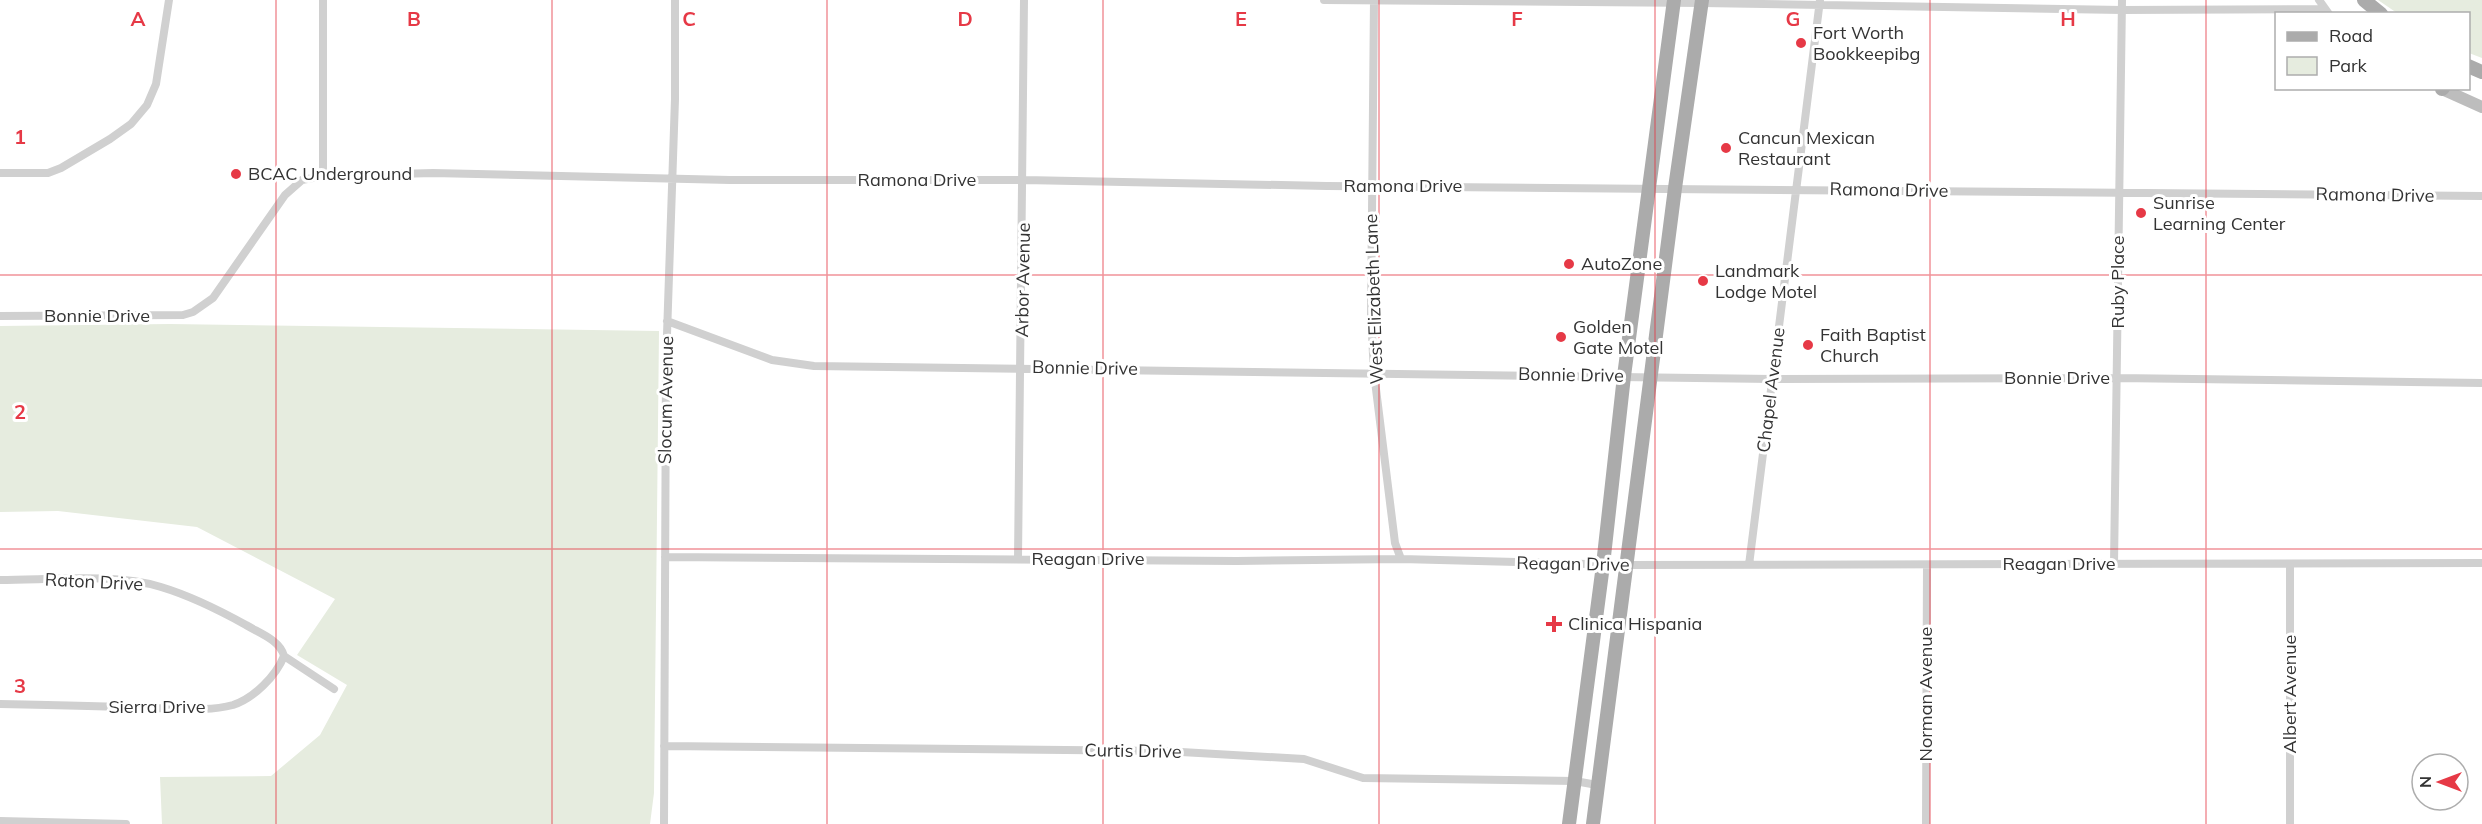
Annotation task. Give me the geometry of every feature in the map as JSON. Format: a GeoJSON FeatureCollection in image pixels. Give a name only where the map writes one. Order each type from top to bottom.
{"type":"FeatureCollection","features":[{"type":"Feature","properties":{"kind":"main road"},"geometry":{"type":"LineString","coordinates":[[2364,0],[2379,12]]}},
{"type":"Feature","properties":{"kind":"main road"},"geometry":{"type":"LineString","coordinates":[[1593,824],[1675,188],[1702,1]]}},
{"type":"Feature","properties":{"kind":"main road"},"geometry":{"type":"LineString","coordinates":[[1569,824],[1603,565],[1648,188],[1674,2]]}},
{"type":"Feature","properties":{"kind":"street"},"geometry":{"type":"LineString","coordinates":[[0,173],[48,173],[91,151],[131,124],[147,105],[156,84],[169,0]]}},
{"type":"Feature","properties":{"kind":"street"},"geometry":{"type":"LineString","coordinates":[[323,0],[323,176]]}},
{"type":"Feature","properties":{"kind":"street","name":"Slocum Avenue"},"geometry":{"type":"LineString","coordinates":[[664,824],[667,321],[673,178],[675,0]]}},
{"type":"Feature","properties":{"kind":"street","name":"Arbor Avenue"},"geometry":{"type":"LineString","coordinates":[[1018,560],[1022,367],[1024,0]]}},
{"type":"Feature","properties":{"kind":"street"},"geometry":{"type":"LineString","coordinates":[[1324,0],[2122,5],[2327,11]]}},
{"type":"Feature","properties":{"kind":"street","name":"West Elizabeth Lane"},"geometry":{"type":"LineString","coordinates":[[1374,0],[1371,316],[1374,373],[1395,543],[1401,559]]}},
{"type":"Feature","properties":{"kind":"street"},"geometry":{"type":"LineString","coordinates":[[2319,0],[2327,11]]}},
{"type":"Feature","properties":{"kind":"street","name":"Chapel Avenue"},"geometry":{"type":"LineString","coordinates":[[1749,565],[1820,3]]}},
{"type":"Feature","properties":{"kind":"street","name":"Ruby Place"},"geometry":{"type":"LineString","coordinates":[[2114,564],[2122,5]]}},
{"type":"Feature","properties":{"kind":"street"},"geometry":{"type":"LineString","coordinates":[[2444,90],[2482,107]]}},
{"type":"Feature","properties":{"kind":"street","name":"Ramona Drive"},"geometry":{"type":"LineString","coordinates":[[194,312],[213,298],[285,195],[302,180],[323,176],[433,172],[673,178],[2482,196]]}},
{"type":"Feature","properties":{"kind":"street","name":"Bonnie Drive"},"geometry":{"type":"LineString","coordinates":[[0,316],[183,315],[194,312]]}},
{"type":"Feature","properties":{"kind":"street","name":"Bonnie Drive"},"geometry":{"type":"LineString","coordinates":[[667,321],[772,360],[814,366],[1022,367],[1772,379],[2118,378],[2482,383]]}},
{"type":"Feature","properties":{"kind":"street","name":"Reagan Drive"},"geometry":{"type":"LineString","coordinates":[[665,556],[1018,560],[1401,559],[1625,566],[2482,563]]}},
{"type":"Feature","properties":{"kind":"street","name":"Albert Avenue"},"geometry":{"type":"LineString","coordinates":[[2290,564],[2290,824]]}},
{"type":"Feature","properties":{"kind":"street","name":"Norman Avenue"},"geometry":{"type":"LineString","coordinates":[[1926,824],[1927,565]]}},
{"type":"Feature","properties":{"kind":"street","name":"Raton Drive"},"geometry":{"type":"LineString","coordinates":[[0,580],[112,580],[161,587],[222,612],[334,689]]}},
{"type":"Feature","properties":{"kind":"street","name":"Sierra Drive"},"geometry":{"type":"LineString","coordinates":[[0,704],[195,708],[231,705],[244,700],[271,676],[283,652]]}},
{"type":"Feature","properties":{"kind":"street","name":"Curtis Drive"},"geometry":{"type":"LineString","coordinates":[[664,746],[1164,751],[1304,759],[1364,778],[1575,781],[1598,785]]}},
{"type":"Feature","properties":{"kind":"street","name":"Slocum Avenue"},"geometry":{"type":"LineString","coordinates":[[659,824],[663,800]]}},
{"type":"Feature","properties":{"kind":"street"},"geometry":{"type":"LineString","coordinates":[[0,821],[126,824]]}},
{"type":"Feature","properties":{"kind":"green space"},"geometry":{"type":"Polygon","coordinates":[[[2378,0],[2482,0],[2482,58],[2470,53],[2470,12],[2396,12],[2378,0]]]}},
{"type":"Feature","properties":{"kind":"green space"},"geometry":{"type":"Polygon","coordinates":[[[170,324],[659,331],[654,793],[650,824],[162,824],[160,777],[271,776],[320,735],[347,685],[297,655],[335,599],[197,527],[58,511],[0,512],[0,326],[170,324]]]}},
{"type":"Feature","properties":{"kind":"place","name":"Fort Worth Bookkeepibg"},"geometry":{"type":"Point","coordinates":[1801,43]}},
{"type":"Feature","properties":{"kind":"place","name":"Cancun Mexican Restaurant"},"geometry":{"type":"Point","coordinates":[1726,148]}},
{"type":"Feature","properties":{"kind":"place","name":"BCAC Underground"},"geometry":{"type":"Point","coordinates":[236,174]}},
{"type":"Feature","properties":{"kind":"place","name":"Sunrise Learning Center"},"geometry":{"type":"Point","coordinates":[2141,213]}},
{"type":"Feature","properties":{"kind":"place","name":"AutoZone"},"geometry":{"type":"Point","coordinates":[1569,264]}},
{"type":"Feature","properties":{"kind":"place","name":"Landmark Lodge Motel"},"geometry":{"type":"Point","coordinates":[1703,281]}},
{"type":"Feature","properties":{"kind":"place","name":"Golden Gate Motel"},"geometry":{"type":"Point","coordinates":[1561,337]}},
{"type":"Feature","properties":{"kind":"place","name":"Faith Baptist Church"},"geometry":{"type":"Point","coordinates":[1808,345]}},
{"type":"Feature","properties":{"kind":"place","name":"Clinica Hispania"},"geometry":{"type":"Point","coordinates":[1554,624]}}]}
